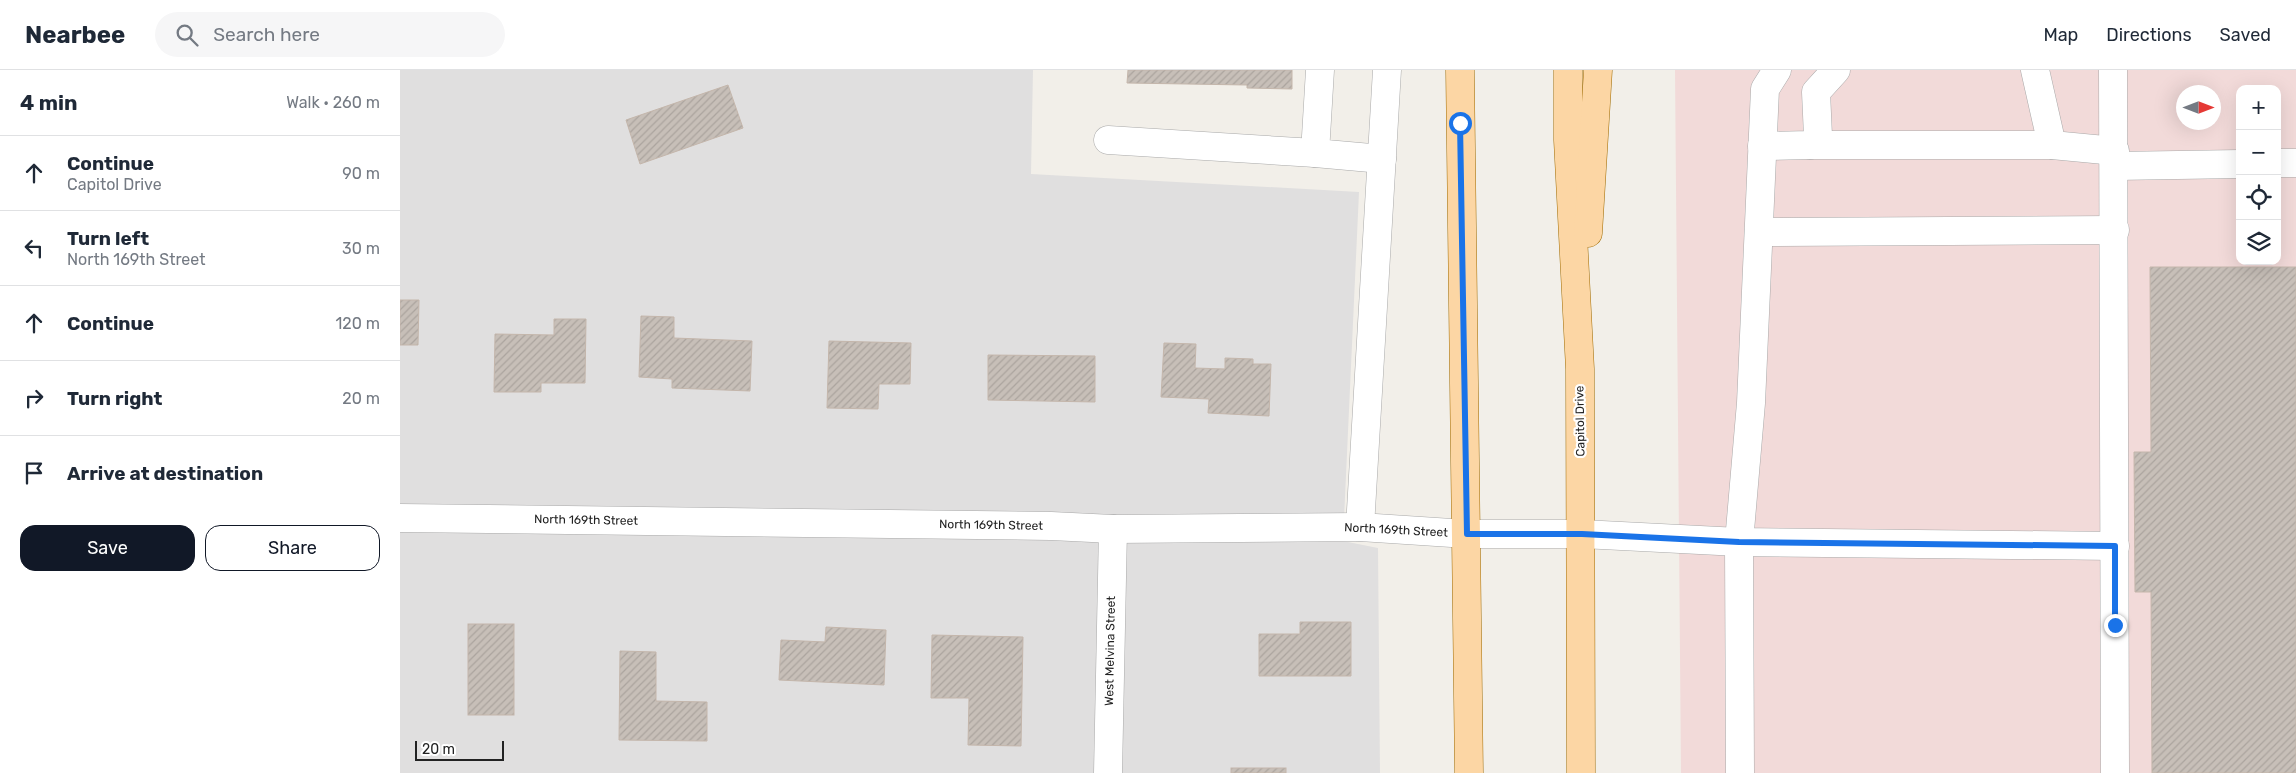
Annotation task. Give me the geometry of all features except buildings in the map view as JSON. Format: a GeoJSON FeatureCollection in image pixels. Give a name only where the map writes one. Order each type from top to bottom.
{"type":"FeatureCollection","features":[{"type":"Feature","properties":{"kind":"main road"},"geometry":{"type":"LineString","coordinates":[[1460,70],[1469,773]]}},
{"type":"Feature","properties":{"kind":"main road"},"geometry":{"type":"LineString","coordinates":[[1551,70],[1568,140]]}},
{"type":"Feature","properties":{"kind":"main road","name":"Capitol Drive"},"geometry":{"type":"LineString","coordinates":[[1568,70],[1568,140],[1580,370],[1582,534],[1581,773]]}},
{"type":"Feature","properties":{"kind":"main road"},"geometry":{"type":"LineString","coordinates":[[1580,370],[1598,70]]}},
{"type":"Feature","properties":{"kind":"street"},"geometry":{"type":"LineString","coordinates":[[1315,153],[1320,70]]}},
{"type":"Feature","properties":{"kind":"street"},"geometry":{"type":"LineString","coordinates":[[1360,527],[1387,70]]}},
{"type":"Feature","properties":{"kind":"street"},"geometry":{"type":"LineString","coordinates":[[1740,773],[1739,542],[1751,403],[1765,89],[1777,70]]}},
{"type":"Feature","properties":{"kind":"street"},"geometry":{"type":"LineString","coordinates":[[1810,145],[1818,136],[1816,92],[1836,70]]}},
{"type":"Feature","properties":{"kind":"street"},"geometry":{"type":"LineString","coordinates":[[2034,70],[2052,145]]}},
{"type":"Feature","properties":{"kind":"street"},"geometry":{"type":"LineString","coordinates":[[2113,70],[2115,158],[2115,773]]}},
{"type":"Feature","properties":{"kind":"street"},"geometry":{"type":"LineString","coordinates":[[1108,140],[1382,159]]}},
{"type":"Feature","properties":{"kind":"street"},"geometry":{"type":"LineString","coordinates":[[1762,146],[2052,145],[2115,158],[2236,164]]}},
{"type":"Feature","properties":{"kind":"street"},"geometry":{"type":"LineString","coordinates":[[2281,163],[2296,163]]}},
{"type":"Feature","properties":{"kind":"street"},"geometry":{"type":"LineString","coordinates":[[1759,232],[2115,230]]}},
{"type":"Feature","properties":{"kind":"street","name":"North 169th Street"},"geometry":{"type":"LineString","coordinates":[[400,518],[1051,526],[1112,529],[1360,527],[1467,534],[1582,534],[1739,542],[2115,546]]}},
{"type":"Feature","properties":{"kind":"street","name":"West Melvina Street"},"geometry":{"type":"LineString","coordinates":[[1108,773],[1112,529]]}},
{"type":"Feature","properties":{"kind":"shaded area"},"geometry":{"type":"Polygon","coordinates":[[[400,70],[1033,70],[1031,174],[1359,192],[1343,541],[1378,548],[1380,773],[400,773],[400,70]]]}},
{"type":"Feature","properties":{"kind":"shaded area"},"geometry":{"type":"Polygon","coordinates":[[[1675,70],[2296,70],[2296,773],[1681,773],[1675,70]]]}},
{"type":"Feature","properties":{"kind":"route"},"geometry":{"type":"LineString","coordinates":[[1460,123],[1467,534],[1582,534],[1739,542],[2115,546],[2115,625]]}}]}
